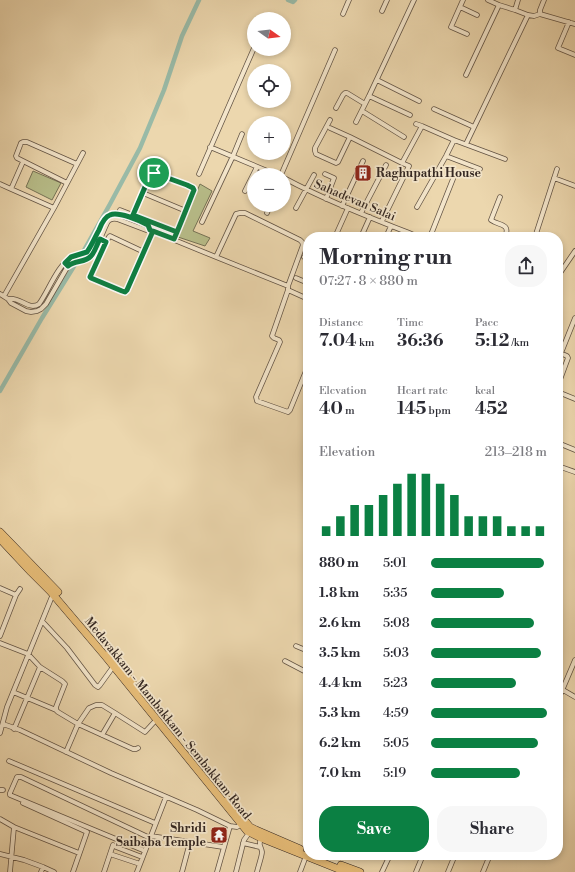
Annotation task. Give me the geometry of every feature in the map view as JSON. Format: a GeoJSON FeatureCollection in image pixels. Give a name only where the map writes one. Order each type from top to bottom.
{"type":"FeatureCollection","features":[{"type":"Feature","properties":{"kind":"main road","name":"Medavakkam - Mambakkam - Sembakkam Road"},"geometry":{"type":"LineString","coordinates":[[0,532],[54,592],[107,655],[243,823],[249,833],[303,853]]}},
{"type":"Feature","properties":{"kind":"main road","name":"Medavakkam - Mambakkam - Sembakkam Road"},"geometry":{"type":"LineString","coordinates":[[0,539],[31,572],[54,592]]}},
{"type":"Feature","properties":{"kind":"main road","name":"Medavakkam - Mambakkam - Sembakkam Road"},"geometry":{"type":"LineString","coordinates":[[107,655],[113,667],[243,823],[303,852]]}},
{"type":"Feature","properties":{"kind":"main road","name":"Medavakkam - Mambakkam - Sembakkam Road"},"geometry":{"type":"LineString","coordinates":[[321,860],[346,872]]}},
{"type":"Feature","properties":{"kind":"main road","name":"Medavakkam - Mambakkam - Sembakkam Road"},"geometry":{"type":"LineString","coordinates":[[321,860],[360,872]]}},
{"type":"Feature","properties":{"kind":"street"},"geometry":{"type":"LineString","coordinates":[[343,14],[349,0]]}},
{"type":"Feature","properties":{"kind":"street"},"geometry":{"type":"LineString","coordinates":[[382,11],[387,0]]}},
{"type":"Feature","properties":{"kind":"street"},"geometry":{"type":"LineString","coordinates":[[356,122],[366,104],[414,0]]}},
{"type":"Feature","properties":{"kind":"street"},"geometry":{"type":"LineString","coordinates":[[463,0],[451,27],[467,34]]}},
{"type":"Feature","properties":{"kind":"street"},"geometry":{"type":"LineString","coordinates":[[489,0],[528,15],[534,16],[540,14],[575,24]]}},
{"type":"Feature","properties":{"kind":"street"},"geometry":{"type":"LineString","coordinates":[[515,10],[518,0]]}},
{"type":"Feature","properties":{"kind":"street"},"geometry":{"type":"LineString","coordinates":[[540,14],[544,0]]}},
{"type":"Feature","properties":{"kind":"street"},"geometry":{"type":"LineString","coordinates":[[466,75],[499,5]]}},
{"type":"Feature","properties":{"kind":"street"},"geometry":{"type":"LineString","coordinates":[[460,7],[477,15]]}},
{"type":"Feature","properties":{"kind":"street"},"geometry":{"type":"LineString","coordinates":[[466,144],[528,15]]}},
{"type":"Feature","properties":{"kind":"street"},"geometry":{"type":"LineString","coordinates":[[569,22],[558,48],[575,55]]}},
{"type":"Feature","properties":{"kind":"street"},"geometry":{"type":"LineString","coordinates":[[285,168],[335,50]]}},
{"type":"Feature","properties":{"kind":"street"},"geometry":{"type":"LineString","coordinates":[[199,174],[250,56]]}},
{"type":"Feature","properties":{"kind":"street"},"geometry":{"type":"LineString","coordinates":[[377,80],[419,101]]}},
{"type":"Feature","properties":{"kind":"street"},"geometry":{"type":"LineString","coordinates":[[336,108],[345,93],[366,104]]}},
{"type":"Feature","properties":{"kind":"street"},"geometry":{"type":"LineString","coordinates":[[369,96],[410,116]]}},
{"type":"Feature","properties":{"kind":"street"},"geometry":{"type":"LineString","coordinates":[[434,109],[474,127]]}},
{"type":"Feature","properties":{"kind":"street"},"geometry":{"type":"LineString","coordinates":[[362,111],[404,136]]}},
{"type":"Feature","properties":{"kind":"street"},"geometry":{"type":"LineString","coordinates":[[330,120],[315,148],[316,154],[336,163],[338,162],[350,137]]}},
{"type":"Feature","properties":{"kind":"street"},"geometry":{"type":"LineString","coordinates":[[416,124],[505,159]]}},
{"type":"Feature","properties":{"kind":"street"},"geometry":{"type":"LineString","coordinates":[[402,163],[422,126]]}},
{"type":"Feature","properties":{"kind":"street"},"geometry":{"type":"LineString","coordinates":[[330,128],[408,166],[382,222]]}},
{"type":"Feature","properties":{"kind":"street"},"geometry":{"type":"LineString","coordinates":[[202,222],[242,134]]}},
{"type":"Feature","properties":{"kind":"street"},"geometry":{"type":"LineString","coordinates":[[418,207],[454,140]]}},
{"type":"Feature","properties":{"kind":"street"},"geometry":{"type":"LineString","coordinates":[[68,183],[17,158],[16,156],[21,143],[27,142],[77,164]]}},
{"type":"Feature","properties":{"kind":"street"},"geometry":{"type":"LineString","coordinates":[[210,146],[257,167],[245,192]]}},
{"type":"Feature","properties":{"kind":"street"},"geometry":{"type":"LineString","coordinates":[[4,296],[83,154]]}},
{"type":"Feature","properties":{"kind":"street"},"geometry":{"type":"LineString","coordinates":[[446,156],[480,169]]}},
{"type":"Feature","properties":{"kind":"street"},"geometry":{"type":"LineString","coordinates":[[342,206],[363,161]]}},
{"type":"Feature","properties":{"kind":"street"},"geometry":{"type":"LineString","coordinates":[[11,188],[22,164]]}},
{"type":"Feature","properties":{"kind":"street"},"geometry":{"type":"LineString","coordinates":[[361,213],[386,165]]}},
{"type":"Feature","properties":{"kind":"street"},"geometry":{"type":"LineString","coordinates":[[537,232],[557,169]]}},
{"type":"Feature","properties":{"kind":"street"},"geometry":{"type":"LineString","coordinates":[[133,215],[151,173],[193,188],[194,190],[174,239]]}},
{"type":"Feature","properties":{"kind":"street"},"geometry":{"type":"LineString","coordinates":[[325,174],[334,178],[326,199]]}},
{"type":"Feature","properties":{"kind":"street"},"geometry":{"type":"LineString","coordinates":[[296,208],[314,175]]}},
{"type":"Feature","properties":{"kind":"street"},"geometry":{"type":"LineString","coordinates":[[554,178],[575,186]]}},
{"type":"Feature","properties":{"kind":"street"},"geometry":{"type":"LineString","coordinates":[[432,232],[453,179]]}},
{"type":"Feature","properties":{"kind":"street","name":"Sahadevan Salai"},"geometry":{"type":"LineString","coordinates":[[291,182],[342,206],[406,232]]}},
{"type":"Feature","properties":{"kind":"street"},"geometry":{"type":"LineString","coordinates":[[0,184],[54,208]]}},
{"type":"Feature","properties":{"kind":"street"},"geometry":{"type":"LineString","coordinates":[[143,193],[186,211]]}},
{"type":"Feature","properties":{"kind":"street"},"geometry":{"type":"LineString","coordinates":[[500,197],[491,220],[505,226],[507,229],[506,232]]}},
{"type":"Feature","properties":{"kind":"street"},"geometry":{"type":"LineString","coordinates":[[338,232],[348,208]]}},
{"type":"Feature","properties":{"kind":"street"},"geometry":{"type":"LineString","coordinates":[[120,210],[177,232]]}},
{"type":"Feature","properties":{"kind":"street"},"geometry":{"type":"LineString","coordinates":[[216,257],[236,214],[240,213],[245,213],[302,242],[303,245],[272,336],[280,342],[256,397],[257,401],[288,412],[303,378]]}},
{"type":"Feature","properties":{"kind":"street"},"geometry":{"type":"LineString","coordinates":[[4,296],[11,302],[30,312],[41,310],[47,302],[71,257],[87,252],[105,222],[114,216],[121,215],[148,225],[151,230],[144,252],[125,292],[90,277],[110,236],[144,252]]}},
{"type":"Feature","properties":{"kind":"street"},"geometry":{"type":"LineString","coordinates":[[114,216],[134,226],[151,230],[174,239],[288,288],[303,296]]}},
{"type":"Feature","properties":{"kind":"street"},"geometry":{"type":"LineString","coordinates":[[363,232],[370,217]]}},
{"type":"Feature","properties":{"kind":"street"},"geometry":{"type":"LineString","coordinates":[[134,226],[136,220]]}},
{"type":"Feature","properties":{"kind":"street"},"geometry":{"type":"LineString","coordinates":[[4,296],[13,298],[31,306],[37,306],[59,270],[66,264],[86,260],[91,256],[100,239],[105,222]]}},
{"type":"Feature","properties":{"kind":"street"},"geometry":{"type":"LineString","coordinates":[[388,232],[391,226]]}},
{"type":"Feature","properties":{"kind":"street"},"geometry":{"type":"LineString","coordinates":[[100,239],[106,242]]}},
{"type":"Feature","properties":{"kind":"street"},"geometry":{"type":"LineString","coordinates":[[563,269],[575,251]]}},
{"type":"Feature","properties":{"kind":"street"},"geometry":{"type":"LineString","coordinates":[[87,252],[91,256]]}},
{"type":"Feature","properties":{"kind":"street"},"geometry":{"type":"LineString","coordinates":[[296,278],[303,281]]}},
{"type":"Feature","properties":{"kind":"street"},"geometry":{"type":"LineString","coordinates":[[42,299],[47,302]]}},
{"type":"Feature","properties":{"kind":"street"},"geometry":{"type":"LineString","coordinates":[[30,312],[31,306]]}},
{"type":"Feature","properties":{"kind":"street"},"geometry":{"type":"LineString","coordinates":[[563,344],[575,318]]}},
{"type":"Feature","properties":{"kind":"street"},"geometry":{"type":"LineString","coordinates":[[563,354],[567,356],[568,359],[563,372]]}},
{"type":"Feature","properties":{"kind":"street"},"geometry":{"type":"LineString","coordinates":[[563,394],[575,399]]}},
{"type":"Feature","properties":{"kind":"street"},"geometry":{"type":"LineString","coordinates":[[563,445],[575,450]]}},
{"type":"Feature","properties":{"kind":"street"},"geometry":{"type":"LineString","coordinates":[[563,468],[575,472]]}},
{"type":"Feature","properties":{"kind":"street"},"geometry":{"type":"LineString","coordinates":[[0,588],[16,595]]}},
{"type":"Feature","properties":{"kind":"street"},"geometry":{"type":"LineString","coordinates":[[0,636],[16,595],[20,589]]}},
{"type":"Feature","properties":{"kind":"street"},"geometry":{"type":"LineString","coordinates":[[0,733],[7,707],[54,592]]}},
{"type":"Feature","properties":{"kind":"street"},"geometry":{"type":"LineString","coordinates":[[0,620],[5,622]]}},
{"type":"Feature","properties":{"kind":"street"},"geometry":{"type":"LineString","coordinates":[[42,621],[67,648],[95,685],[100,685],[113,667]]}},
{"type":"Feature","properties":{"kind":"street"},"geometry":{"type":"LineString","coordinates":[[0,643],[28,654],[40,667],[65,684],[56,710]]}},
{"type":"Feature","properties":{"kind":"street"},"geometry":{"type":"LineString","coordinates":[[296,646],[303,649]]}},
{"type":"Feature","properties":{"kind":"street"},"geometry":{"type":"LineString","coordinates":[[575,660],[563,689],[575,697]]}},
{"type":"Feature","properties":{"kind":"street"},"geometry":{"type":"LineString","coordinates":[[285,662],[303,671]]}},
{"type":"Feature","properties":{"kind":"street"},"geometry":{"type":"LineString","coordinates":[[14,729],[40,667]]}},
{"type":"Feature","properties":{"kind":"street"},"geometry":{"type":"LineString","coordinates":[[13,692],[56,710],[78,724],[133,749],[138,748]]}},
{"type":"Feature","properties":{"kind":"street"},"geometry":{"type":"LineString","coordinates":[[66,752],[78,724],[89,708],[96,705],[102,705],[145,732],[156,720]]}},
{"type":"Feature","properties":{"kind":"street"},"geometry":{"type":"LineString","coordinates":[[102,735],[115,713]]}},
{"type":"Feature","properties":{"kind":"street"},"geometry":{"type":"LineString","coordinates":[[3,724],[230,826],[237,827],[243,823]]}},
{"type":"Feature","properties":{"kind":"street"},"geometry":{"type":"LineString","coordinates":[[9,761],[156,824]]}},
{"type":"Feature","properties":{"kind":"street"},"geometry":{"type":"LineString","coordinates":[[145,851],[10,795],[17,777],[21,777],[150,837],[224,847]]}},
{"type":"Feature","properties":{"kind":"street"},"geometry":{"type":"LineString","coordinates":[[139,872],[142,857],[166,797]]}},
{"type":"Feature","properties":{"kind":"street"},"geometry":{"type":"LineString","coordinates":[[23,803],[87,832],[73,872]]}},
{"type":"Feature","properties":{"kind":"street"},"geometry":{"type":"LineString","coordinates":[[0,819],[79,853]]}},
{"type":"Feature","properties":{"kind":"street"},"geometry":{"type":"LineString","coordinates":[[10,872],[14,826]]}},
{"type":"Feature","properties":{"kind":"street"},"geometry":{"type":"LineString","coordinates":[[217,872],[230,826]]}},
{"type":"Feature","properties":{"kind":"street"},"geometry":{"type":"LineString","coordinates":[[236,872],[244,840],[249,833]]}},
{"type":"Feature","properties":{"kind":"street"},"geometry":{"type":"LineString","coordinates":[[256,872],[262,852],[259,843],[260,838]]}},
{"type":"Feature","properties":{"kind":"street"},"geometry":{"type":"LineString","coordinates":[[182,872],[190,842]]}},
{"type":"Feature","properties":{"kind":"street"},"geometry":{"type":"LineString","coordinates":[[243,843],[260,847]]}},
{"type":"Feature","properties":{"kind":"street"},"geometry":{"type":"LineString","coordinates":[[104,872],[114,846],[142,857]]}},
{"type":"Feature","properties":{"kind":"street"},"geometry":{"type":"LineString","coordinates":[[0,854],[11,856],[42,870],[54,872]]}},
{"type":"Feature","properties":{"kind":"street"},"geometry":{"type":"LineString","coordinates":[[110,854],[140,864]]}},
{"type":"Feature","properties":{"kind":"street"},"geometry":{"type":"LineString","coordinates":[[300,872],[305,860]]}},
{"type":"Feature","properties":{"kind":"street"},"geometry":{"type":"LineString","coordinates":[[382,872],[388,860]]}},
{"type":"Feature","properties":{"kind":"street"},"geometry":{"type":"LineString","coordinates":[[416,872],[421,860]]}},
{"type":"Feature","properties":{"kind":"street"},"geometry":{"type":"LineString","coordinates":[[448,872],[453,860]]}},
{"type":"Feature","properties":{"kind":"street"},"geometry":{"type":"LineString","coordinates":[[483,872],[488,860]]}},
{"type":"Feature","properties":{"kind":"green space"},"geometry":{"type":"Polygon","coordinates":[[[33,171],[61,183],[52,200],[26,187],[33,171]]]}},
{"type":"Feature","properties":{"kind":"green space"},"geometry":{"type":"Polygon","coordinates":[[[200,184],[212,191],[193,231],[210,238],[205,246],[178,237],[200,184]]]}},
{"type":"Feature","properties":{"kind":"waterway"},"geometry":{"type":"LineString","coordinates":[[83,252],[140,148],[164,90],[182,36],[199,0]]}},
{"type":"Feature","properties":{"kind":"waterway"},"geometry":{"type":"LineString","coordinates":[[288,0],[293,2],[295,0]]}},
{"type":"Feature","properties":{"kind":"waterway"},"geometry":{"type":"LineString","coordinates":[[0,391],[76,263]]}},
{"type":"Feature","properties":{"kind":"place","name":"Raghupathi House"},"geometry":{"type":"Point","coordinates":[363,173]}},
{"type":"Feature","properties":{"kind":"place","name":"Shridi Saibaba Temple"},"geometry":{"type":"Point","coordinates":[219,835]}},
{"type":"Feature","properties":{"kind":"route"},"geometry":{"type":"LineString","coordinates":[[154,173],[151,173],[133,215],[177,232],[176,235],[174,239],[153,231],[127,290],[125,292],[122,291],[90,277],[106,242],[100,239],[93,254],[89,258],[86,260],[73,262],[68,266],[65,263],[71,257],[87,252],[102,223],[111,214],[121,215],[133,219],[148,225],[150,230],[174,239],[177,232],[186,211],[194,190],[187,185],[154,173]]}}]}
